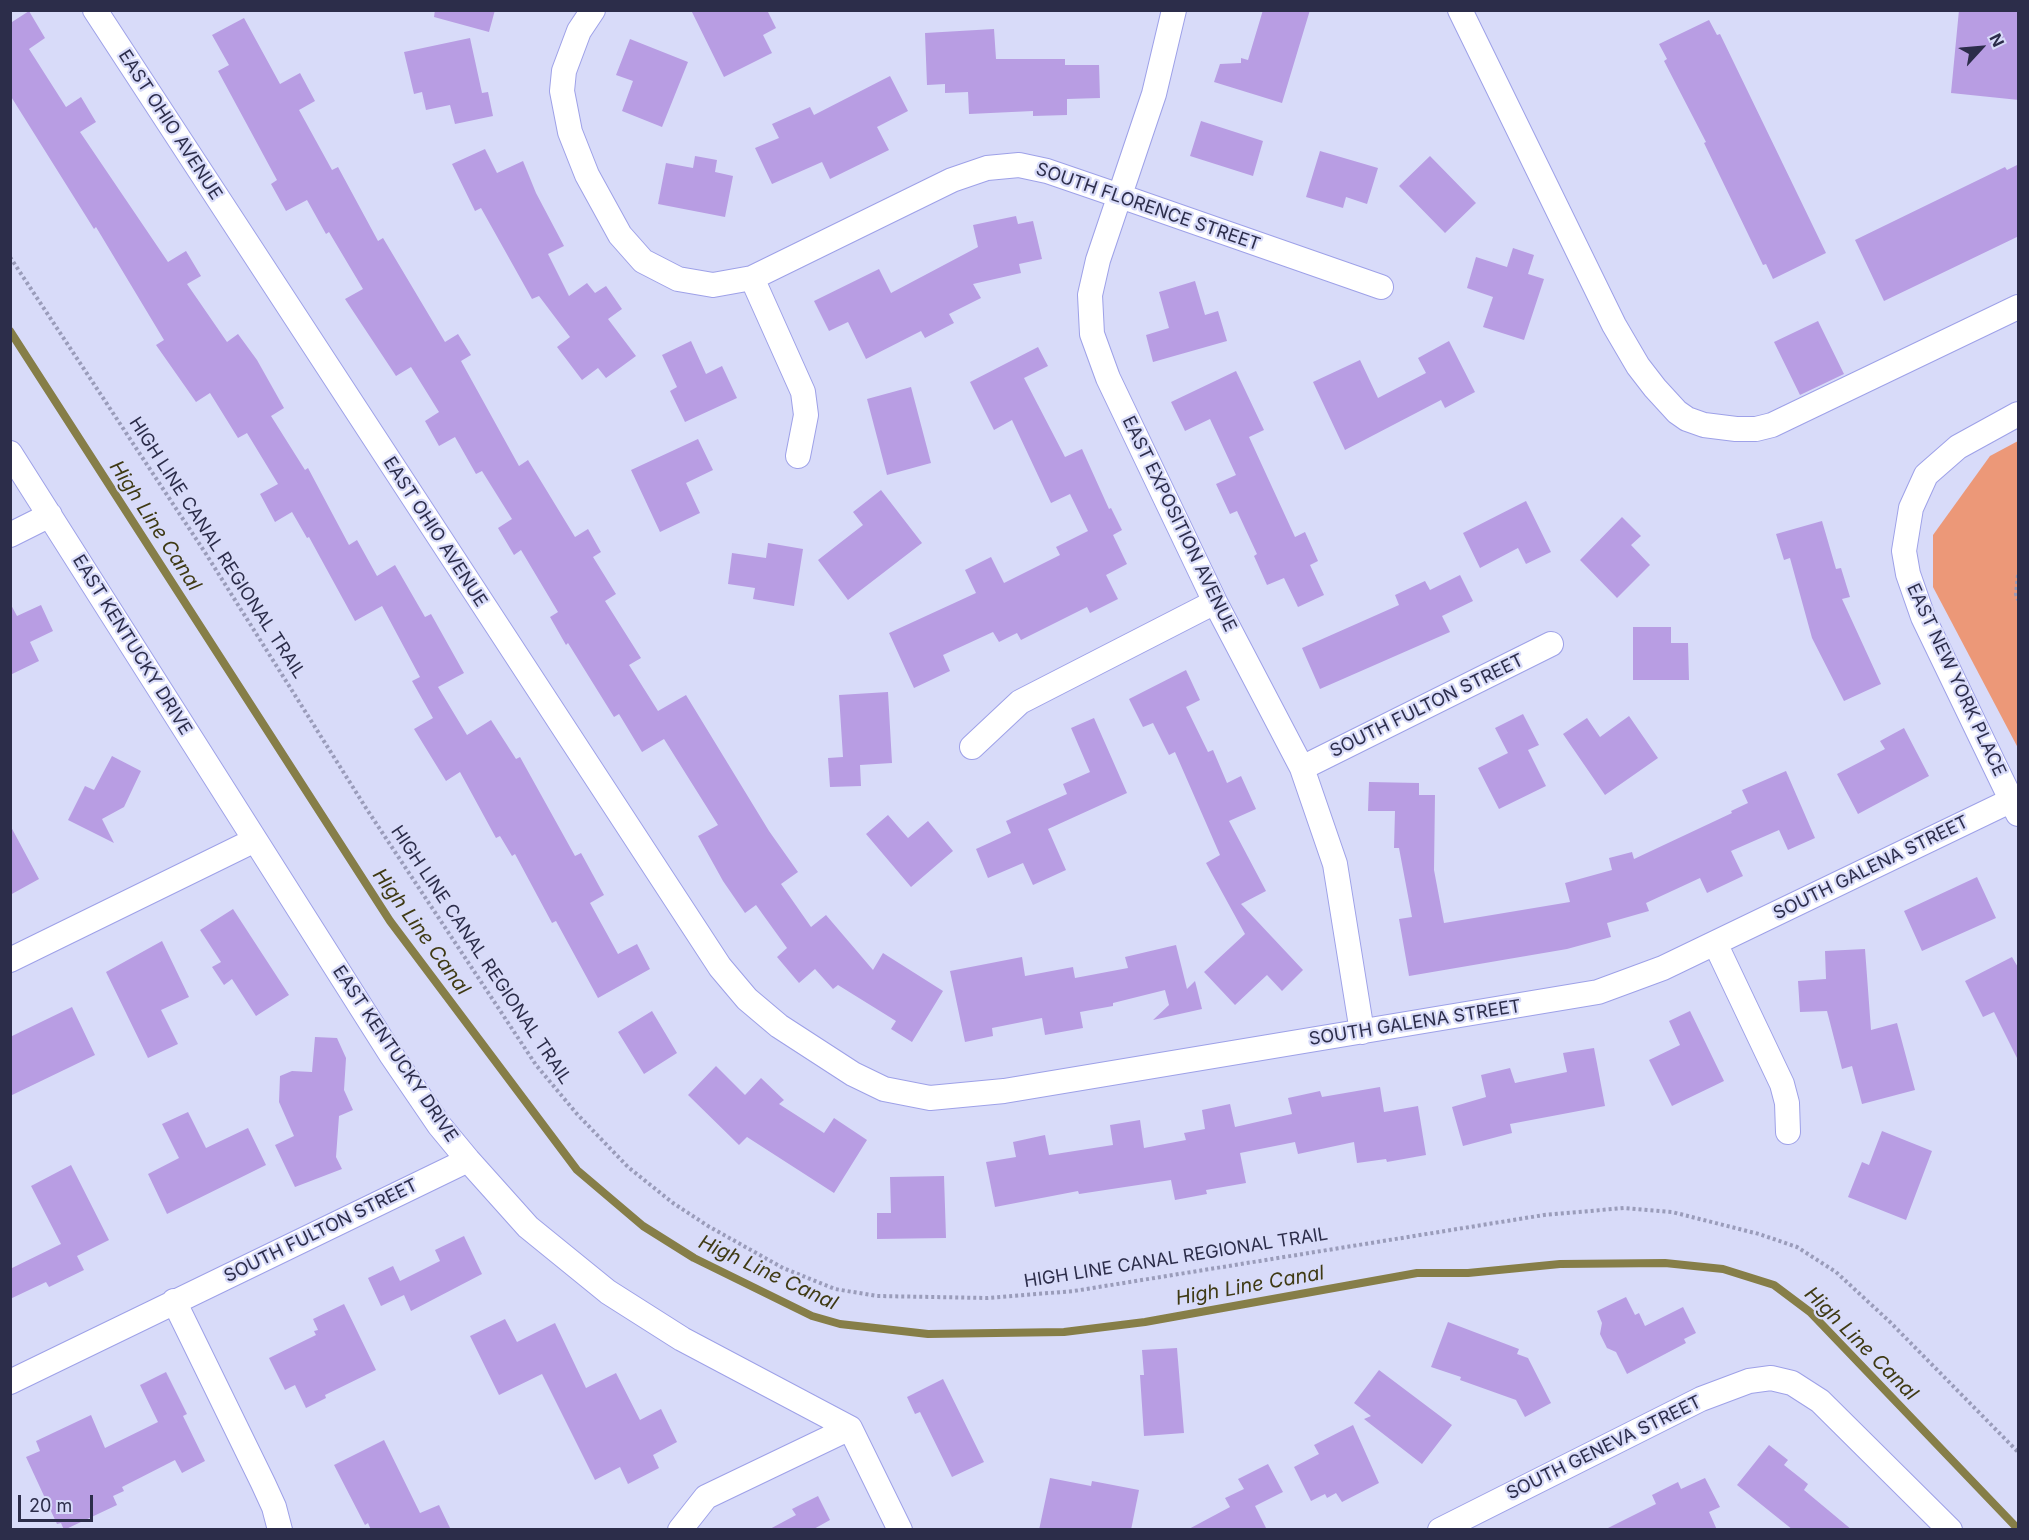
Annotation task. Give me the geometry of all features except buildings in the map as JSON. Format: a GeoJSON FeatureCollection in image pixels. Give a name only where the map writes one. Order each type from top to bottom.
{"type":"FeatureCollection","features":[{"type":"Feature","properties":{"kind":"street","name":"EAST OHIO AVENUE"},"geometry":{"type":"LineString","coordinates":[[95,10],[702,940],[747,999],[794,1038]]}},
{"type":"Feature","properties":{"kind":"street","name":"SOUTH FLORENCE STREET"},"geometry":{"type":"LineString","coordinates":[[593,10],[579,31],[571,50],[562,91],[570,132],[608,216],[625,242],[643,261],[678,279],[712,285],[752,278],[944,183],[987,168],[1029,166],[1381,287]]}},
{"type":"Feature","properties":{"kind":"street","name":"EAST EXPOSITION AVENUE"},"geometry":{"type":"LineString","coordinates":[[1174,10],[1161,71],[1092,282],[1090,310],[1092,334],[1108,378],[1215,602],[1302,768],[1335,864],[1362,1032]]}},
{"type":"Feature","properties":{"kind":"street"},"geometry":{"type":"LineString","coordinates":[[1460,10],[1629,352],[1668,404],[1687,419],[1704,425],[1736,429],[1756,429],[1772,424],[2019,307]]}},
{"type":"Feature","properties":{"kind":"street"},"geometry":{"type":"LineString","coordinates":[[752,278],[796,374],[806,404],[798,456]]}},
{"type":"Feature","properties":{"kind":"street","name":"EAST NEW YORK PLACE"},"geometry":{"type":"LineString","coordinates":[[2015,807],[1916,601],[1904,551],[1911,508],[1926,475],[1943,458],[1982,432],[2019,414]]}},
{"type":"Feature","properties":{"kind":"street","name":"EAST KENTUCKY DRIVE"},"geometry":{"type":"LineString","coordinates":[[10,453],[407,1079],[468,1160],[528,1227],[609,1292],[681,1339],[850,1428]]}},
{"type":"Feature","properties":{"kind":"street"},"geometry":{"type":"LineString","coordinates":[[10,535],[50,515]]}},
{"type":"Feature","properties":{"kind":"street"},"geometry":{"type":"LineString","coordinates":[[972,747],[1020,702],[1215,602]]}},
{"type":"Feature","properties":{"kind":"street","name":"SOUTH FULTON STREET"},"geometry":{"type":"LineString","coordinates":[[1302,768],[1551,644]]}},
{"type":"Feature","properties":{"kind":"street","name":"SOUTH GALENA STREET"},"geometry":{"type":"LineString","coordinates":[[794,1038],[884,1089],[910,1096],[950,1098],[1004,1091],[1598,992],[1650,974],[2015,807]]}},
{"type":"Feature","properties":{"kind":"street"},"geometry":{"type":"LineString","coordinates":[[10,960],[255,840]]}},
{"type":"Feature","properties":{"kind":"street"},"geometry":{"type":"LineString","coordinates":[[1714,943],[1782,1084],[1787,1103],[1788,1132]]}},
{"type":"Feature","properties":{"kind":"street","name":"SOUTH FULTON STREET"},"geometry":{"type":"LineString","coordinates":[[10,1382],[468,1160]]}},
{"type":"Feature","properties":{"kind":"street"},"geometry":{"type":"LineString","coordinates":[[174,1301],[263,1483],[274,1507],[280,1530]]}},
{"type":"Feature","properties":{"kind":"street","name":"SOUTH GENEVA STREET"},"geometry":{"type":"LineString","coordinates":[[1440,1530],[1701,1400],[1749,1382],[1771,1378],[1792,1383],[1820,1401],[1950,1530]]}},
{"type":"Feature","properties":{"kind":"street"},"geometry":{"type":"LineString","coordinates":[[680,1530],[706,1497],[850,1428],[900,1530]]}},
{"type":"Feature","properties":{"kind":"path","name":"HIGH LINE CANAL REGIONAL TRAIL"},"geometry":{"type":"LineString","coordinates":[[10,257],[234,596],[366,808],[536,1065],[577,1114],[628,1167],[673,1203],[708,1226],[783,1268],[836,1288],[877,1296],[987,1298],[1065,1293],[1544,1215],[1624,1208],[1672,1212],[1759,1234],[1797,1247],[1836,1272],[1875,1307],[2019,1452]]}},
{"type":"Feature","properties":{"kind":"path"},"geometry":{"type":"LineString","coordinates":[[2019,575],[2016,594],[2019,600]]}},
{"type":"Feature","properties":{"kind":"shaded area"},"geometry":{"type":"Polygon","coordinates":[[[2018,441],[2018,748],[1933,587],[1933,535],[1990,456],[2018,441]]]}},
{"type":"Feature","properties":{"kind":"waterway","name":"High Line Canal"},"geometry":{"type":"LineString","coordinates":[[10,331],[390,921],[577,1170],[643,1226],[694,1258],[812,1316],[840,1324],[928,1334],[1064,1332],[1145,1322],[1417,1273],[1468,1273],[1560,1264],[1665,1263],[1723,1269],[1774,1285],[1810,1312],[2018,1529]]}}]}
